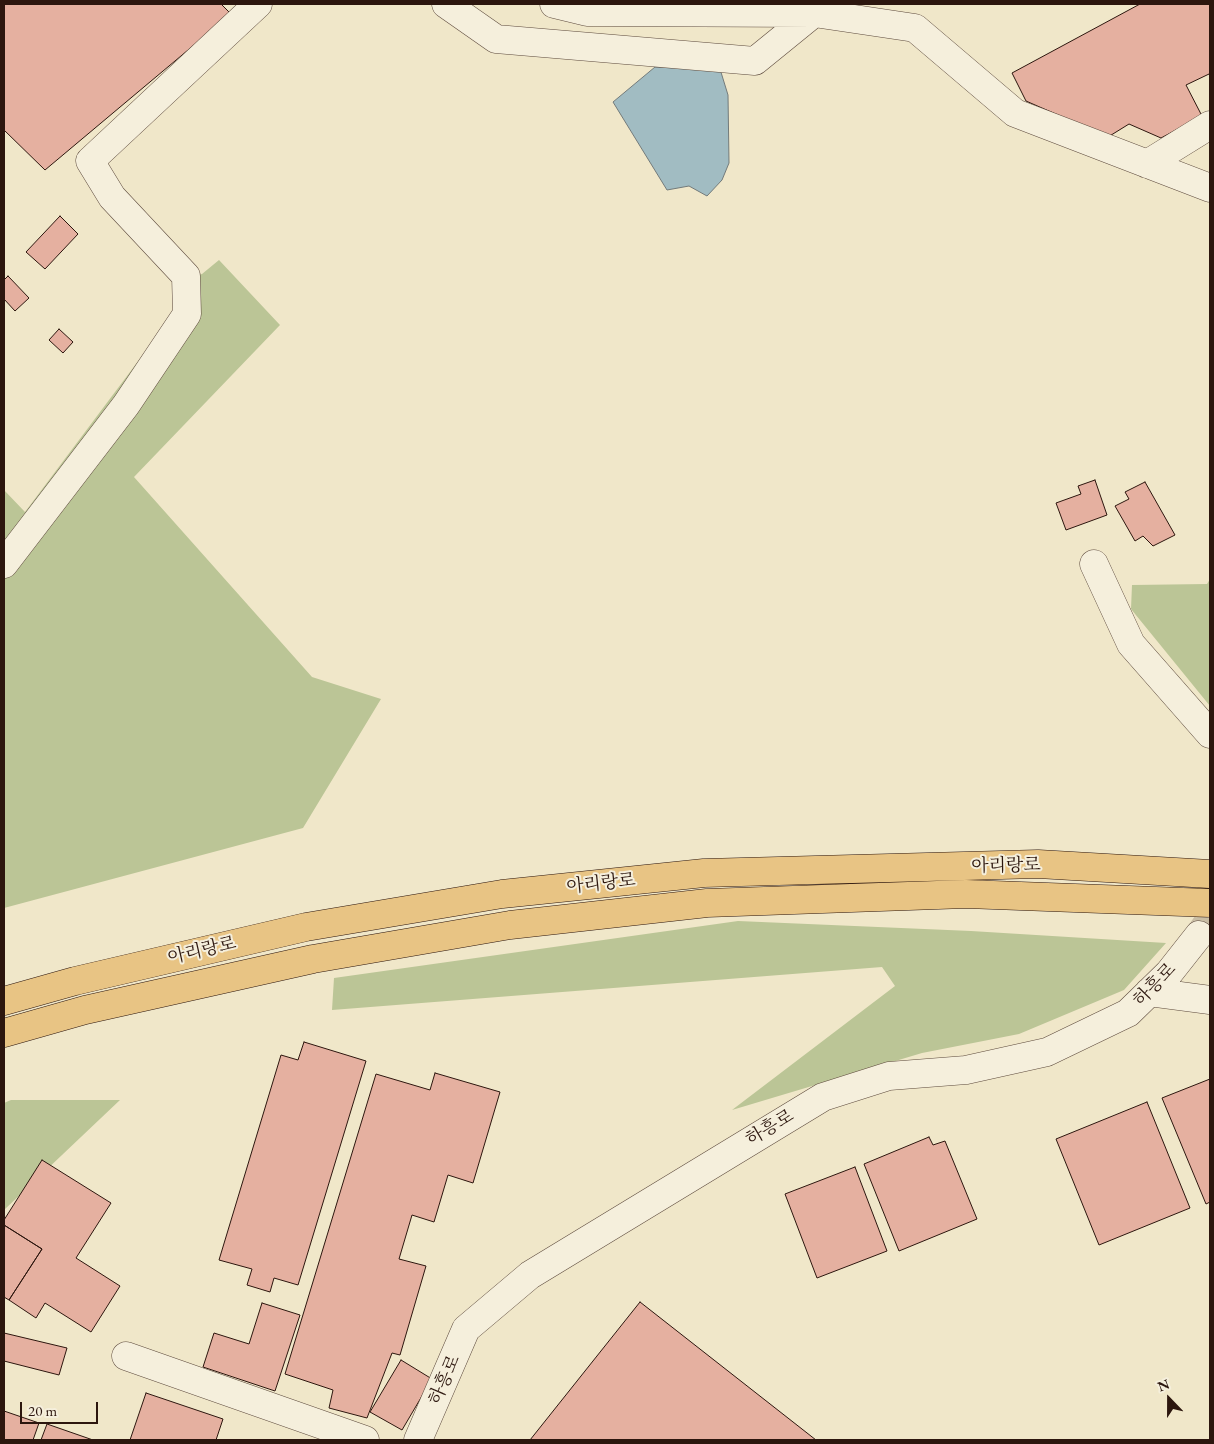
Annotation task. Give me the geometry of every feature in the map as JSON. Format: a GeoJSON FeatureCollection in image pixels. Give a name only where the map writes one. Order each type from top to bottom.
{"type":"FeatureCollection","features":[{"type":"Feature","properties":{"kind":"highway","name":"아리랑로"},"geometry":{"type":"LineString","coordinates":[[4,1001],[75,981],[306,927],[502,894],[704,873],[1038,864],[1210,874]]}},
{"type":"Feature","properties":{"kind":"highway","name":"아리랑로"},"geometry":{"type":"LineString","coordinates":[[4,1033],[85,1010],[313,959],[510,926],[697,904],[966,894],[1210,903]]}},
{"type":"Feature","properties":{"kind":"street"},"geometry":{"type":"LineString","coordinates":[[4,564],[126,405],[186,314],[186,276],[112,197],[90,161],[258,4]]}},
{"type":"Feature","properties":{"kind":"street"},"geometry":{"type":"LineString","coordinates":[[446,4],[496,39],[754,61],[814,13]]}},
{"type":"Feature","properties":{"kind":"street"},"geometry":{"type":"LineString","coordinates":[[554,4],[587,12],[814,13],[915,28],[1015,113],[1210,188]]}},
{"type":"Feature","properties":{"kind":"street"},"geometry":{"type":"LineString","coordinates":[[1147,164],[1210,125]]}},
{"type":"Feature","properties":{"kind":"street"},"geometry":{"type":"LineString","coordinates":[[1094,564],[1131,644],[1210,734]]}},
{"type":"Feature","properties":{"kind":"street","name":"하흥로"},"geometry":{"type":"LineString","coordinates":[[418,1440],[466,1329],[530,1275],[823,1097],[889,1076],[966,1070],[1047,1052],[1128,1013],[1169,974],[1199,935]]}},
{"type":"Feature","properties":{"kind":"street"},"geometry":{"type":"LineString","coordinates":[[1149,992],[1210,1000]]}},
{"type":"Feature","properties":{"kind":"street"},"geometry":{"type":"LineString","coordinates":[[126,1356],[365,1440]]}},
{"type":"Feature","properties":{"kind":"green space"},"geometry":{"type":"Polygon","coordinates":[[[219,260],[280,325],[134,477],[312,677],[381,699],[303,828],[4,908],[4,490],[25,512],[175,312],[176,281],[202,274],[219,260]]]}},
{"type":"Feature","properties":{"kind":"green space"},"geometry":{"type":"Polygon","coordinates":[[[1210,579],[1210,706],[1131,609],[1132,585],[1207,584],[1210,579]]]}},
{"type":"Feature","properties":{"kind":"green space"},"geometry":{"type":"Polygon","coordinates":[[[738,921],[971,931],[1166,943],[1124,990],[1019,1034],[922,1053],[732,1110],[895,986],[882,967],[332,1010],[334,978],[738,921]]]}},
{"type":"Feature","properties":{"kind":"green space"},"geometry":{"type":"Polygon","coordinates":[[[11,1100],[120,1100],[4,1210],[4,1103],[11,1100]]]}},
{"type":"Feature","properties":{"kind":"water"},"geometry":{"type":"Polygon","coordinates":[[[655,67],[720,69],[728,95],[729,163],[722,180],[707,196],[689,186],[667,190],[613,102],[655,67]]]}},
{"type":"Feature","properties":{"kind":"building"},"geometry":{"type":"Polygon","coordinates":[[[4,4],[221,4],[231,14],[45,170],[4,130],[4,4]]]}},
{"type":"Feature","properties":{"kind":"building"},"geometry":{"type":"Polygon","coordinates":[[[1140,4],[1210,4],[1210,76],[1209,74],[1186,85],[1202,116],[1161,138],[1129,124],[1108,137],[1026,101],[1012,73],[1140,4]]]}},
{"type":"Feature","properties":{"kind":"building"},"geometry":{"type":"Polygon","coordinates":[[[60,216],[78,234],[45,269],[26,252],[60,216]]]}},
{"type":"Feature","properties":{"kind":"building"},"geometry":{"type":"Polygon","coordinates":[[[8,276],[29,298],[15,311],[4,299],[4,280],[8,276]]]}},
{"type":"Feature","properties":{"kind":"building"},"geometry":{"type":"Polygon","coordinates":[[[59,329],[73,342],[63,353],[49,340],[59,329]]]}},
{"type":"Feature","properties":{"kind":"building"},"geometry":{"type":"Polygon","coordinates":[[[1095,480],[1107,515],[1066,530],[1056,503],[1081,494],[1078,486],[1095,480]]]}},
{"type":"Feature","properties":{"kind":"building"},"geometry":{"type":"Polygon","coordinates":[[[1145,482],[1175,535],[1153,546],[1143,536],[1135,541],[1115,506],[1129,499],[1125,492],[1145,482]]]}},
{"type":"Feature","properties":{"kind":"building"},"geometry":{"type":"Polygon","coordinates":[[[304,1042],[366,1061],[298,1285],[274,1278],[270,1292],[247,1285],[252,1269],[219,1260],[281,1055],[298,1060],[304,1042]]]}},
{"type":"Feature","properties":{"kind":"building"},"geometry":{"type":"Polygon","coordinates":[[[435,1073],[500,1092],[473,1183],[448,1175],[434,1222],[412,1215],[399,1259],[426,1266],[400,1355],[392,1353],[367,1418],[329,1408],[333,1390],[285,1374],[376,1074],[430,1090],[435,1073]]]}},
{"type":"Feature","properties":{"kind":"building"},"geometry":{"type":"Polygon","coordinates":[[[1210,1079],[1210,1202],[1206,1204],[1162,1098],[1210,1079]]]}},
{"type":"Feature","properties":{"kind":"building"},"geometry":{"type":"Polygon","coordinates":[[[1147,1102],[1190,1208],[1099,1245],[1056,1139],[1147,1102]]]}},
{"type":"Feature","properties":{"kind":"building"},"geometry":{"type":"Polygon","coordinates":[[[929,1137],[933,1145],[945,1141],[977,1219],[899,1251],[864,1164],[929,1137]]]}},
{"type":"Feature","properties":{"kind":"building"},"geometry":{"type":"Polygon","coordinates":[[[42,1160],[111,1203],[76,1258],[120,1286],[91,1332],[45,1303],[36,1318],[9,1300],[42,1249],[4,1225],[4,1220],[42,1160]]]}},
{"type":"Feature","properties":{"kind":"building"},"geometry":{"type":"Polygon","coordinates":[[[855,1167],[887,1251],[817,1278],[785,1194],[855,1167]]]}},
{"type":"Feature","properties":{"kind":"building"},"geometry":{"type":"Polygon","coordinates":[[[4,1225],[42,1249],[9,1300],[4,1297],[4,1225]]]}},
{"type":"Feature","properties":{"kind":"building"},"geometry":{"type":"Polygon","coordinates":[[[640,1302],[816,1440],[530,1440],[640,1302]]]}},
{"type":"Feature","properties":{"kind":"building"},"geometry":{"type":"Polygon","coordinates":[[[262,1303],[300,1315],[275,1391],[203,1367],[214,1333],[249,1344],[262,1303]]]}},
{"type":"Feature","properties":{"kind":"building"},"geometry":{"type":"Polygon","coordinates":[[[4,1333],[67,1348],[59,1375],[4,1361],[4,1333]]]}},
{"type":"Feature","properties":{"kind":"building"},"geometry":{"type":"Polygon","coordinates":[[[401,1360],[432,1379],[402,1430],[370,1412],[401,1360]]]}},
{"type":"Feature","properties":{"kind":"building"},"geometry":{"type":"Polygon","coordinates":[[[146,1393],[223,1419],[216,1440],[130,1440],[146,1393]]]}},
{"type":"Feature","properties":{"kind":"building"},"geometry":{"type":"Polygon","coordinates":[[[4,1411],[39,1423],[33,1440],[4,1440],[4,1411]]]}},
{"type":"Feature","properties":{"kind":"building"},"geometry":{"type":"Polygon","coordinates":[[[47,1424],[93,1440],[41,1440],[47,1424]]]}},
{"type":"Feature","properties":{"kind":"tunnel"},"geometry":{"type":"LineString","coordinates":[[1199,935],[1210,919]]}}]}
